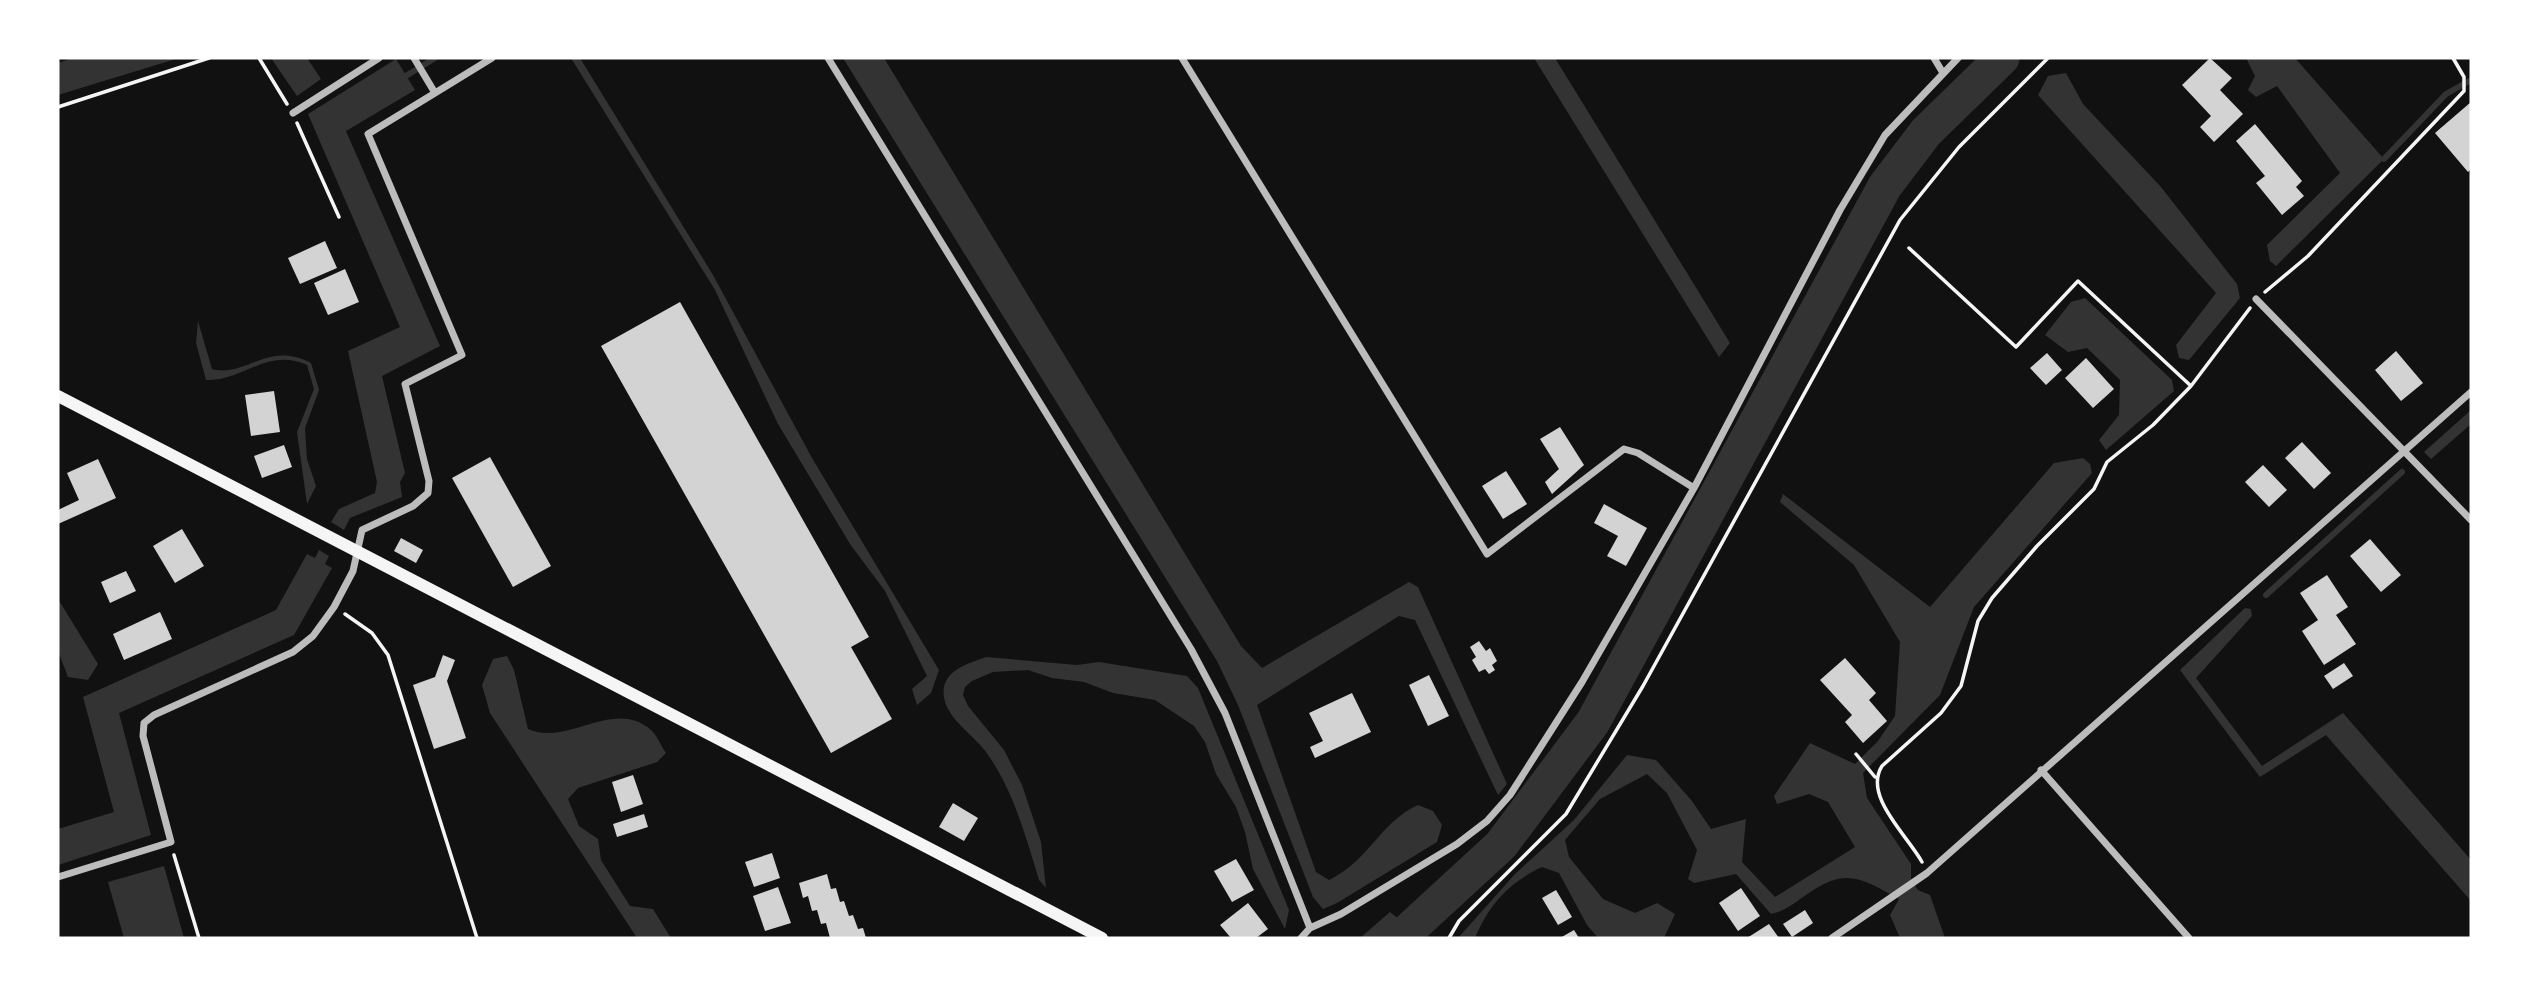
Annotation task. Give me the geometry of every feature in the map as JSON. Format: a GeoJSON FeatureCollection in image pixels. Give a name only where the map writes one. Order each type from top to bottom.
{"type":"FeatureCollection","features":[{"type":"Feature","properties":{"kind":"highway"},"geometry":{"type":"LineString","coordinates":[[58,396],[1102,938]]}},
{"type":"Feature","properties":{"kind":"street"},"geometry":{"type":"LineString","coordinates":[[293,113],[379,58]]}},
{"type":"Feature","properties":{"kind":"street"},"geometry":{"type":"LineString","coordinates":[[414,58],[435,93]]}},
{"type":"Feature","properties":{"kind":"street"},"geometry":{"type":"LineString","coordinates":[[58,877],[171,842],[144,736],[144,723],[154,715],[293,652],[313,636],[334,607],[353,570],[362,530],[412,506],[428,493],[429,481],[405,384],[462,355],[368,134],[492,58]]}},
{"type":"Feature","properties":{"kind":"street"},"geometry":{"type":"LineString","coordinates":[[828,58],[1191,649],[1225,713],[1310,928]]}},
{"type":"Feature","properties":{"kind":"street"},"geometry":{"type":"LineString","coordinates":[[1182,58],[1487,554],[1624,449],[1638,453],[1694,488]]}},
{"type":"Feature","properties":{"kind":"street"},"geometry":{"type":"LineString","coordinates":[[1934,58],[1944,73]]}},
{"type":"Feature","properties":{"kind":"street"},"geometry":{"type":"LineString","coordinates":[[1301,938],[1310,928],[1341,914],[1457,844],[1487,821],[1510,795],[1583,682],[1694,488],[1840,210],[1885,135],[1958,58]]}},
{"type":"Feature","properties":{"kind":"street"},"geometry":{"type":"LineString","coordinates":[[2256,299],[2471,520]]}},
{"type":"Feature","properties":{"kind":"street"},"geometry":{"type":"LineString","coordinates":[[1832,938],[1927,873],[2041,769],[2471,392]]}},
{"type":"Feature","properties":{"kind":"street"},"geometry":{"type":"LineString","coordinates":[[2041,769],[2189,938]]}},
{"type":"Feature","properties":{"kind":"path"},"geometry":{"type":"LineString","coordinates":[[58,107],[209,58]]}},
{"type":"Feature","properties":{"kind":"path"},"geometry":{"type":"LineString","coordinates":[[259,58],[293,113],[339,217]]}},
{"type":"Feature","properties":{"kind":"path"},"geometry":{"type":"LineString","coordinates":[[1449,938],[1459,921],[1566,814],[1643,686],[1900,220],[1959,147],[2048,58]]}},
{"type":"Feature","properties":{"kind":"path"},"geometry":{"type":"LineString","coordinates":[[1875,777],[1882,766],[1941,713],[1961,686],[1978,621],[1993,598],[2037,546],[2094,489],[2106,462],[2153,425],[2191,386],[2256,299],[2308,256],[2464,91],[2464,77],[2452,58]]}},
{"type":"Feature","properties":{"kind":"path"},"geometry":{"type":"LineString","coordinates":[[1909,248],[2016,347],[2078,281],[2191,386]]}},
{"type":"Feature","properties":{"kind":"path"},"geometry":{"type":"LineString","coordinates":[[334,607],[372,633],[388,655],[477,938]]}},
{"type":"Feature","properties":{"kind":"path"},"geometry":{"type":"LineString","coordinates":[[1856,754],[1875,777],[1877,794],[1927,873]]}},
{"type":"Feature","properties":{"kind":"path"},"geometry":{"type":"LineString","coordinates":[[171,842],[199,938]]}},
{"type":"Feature","properties":{"kind":"shaded area"},"geometry":{"type":"Polygon","coordinates":[[[73,58],[179,58],[58,95],[58,63],[73,58]]]}},
{"type":"Feature","properties":{"kind":"shaded area"},"geometry":{"type":"Polygon","coordinates":[[[271,58],[307,58],[321,79],[297,96],[271,58]]]}},
{"type":"Feature","properties":{"kind":"shaded area"},"geometry":{"type":"Polygon","coordinates":[[[571,58],[580,58],[713,275],[812,458],[939,670],[931,693],[917,705],[912,689],[927,676],[885,591],[850,544],[778,424],[715,290],[571,58]]]}},
{"type":"Feature","properties":{"kind":"shaded area"},"geometry":{"type":"Polygon","coordinates":[[[843,58],[884,58],[1241,646],[1262,668],[1409,582],[1418,587],[1507,784],[1498,795],[1415,620],[1399,616],[1257,705],[1316,872],[1329,880],[1343,872],[1393,822],[1418,805],[1433,811],[1442,825],[1437,842],[1323,909],[1313,897],[1238,705],[1217,661],[843,58]]]}},
{"type":"Feature","properties":{"kind":"shaded area"},"geometry":{"type":"Polygon","coordinates":[[[1534,58],[1555,58],[1730,343],[1719,357],[1534,58]]]}},
{"type":"Feature","properties":{"kind":"shaded area"},"geometry":{"type":"Polygon","coordinates":[[[2246,58],[2295,58],[2384,159],[2276,266],[2270,261],[2267,245],[2340,173],[2277,86],[2256,97],[2248,90],[2255,76],[2246,58]]]}},
{"type":"Feature","properties":{"kind":"shaded area"},"geometry":{"type":"Polygon","coordinates":[[[396,59],[415,90],[346,131],[440,346],[382,376],[405,473],[400,482],[402,497],[350,518],[344,530],[331,522],[339,509],[375,493],[377,482],[348,351],[400,327],[308,114],[396,59]]]}},
{"type":"Feature","properties":{"kind":"shaded area"},"geometry":{"type":"Polygon","coordinates":[[[2066,73],[2083,104],[2161,187],[2237,284],[2240,298],[2189,360],[2179,358],[2176,345],[2216,293],[2038,95],[2048,76],[2066,73]]]}},
{"type":"Feature","properties":{"kind":"shaded area"},"geometry":{"type":"Polygon","coordinates":[[[2085,298],[2172,380],[2174,391],[2106,450],[2099,440],[2119,415],[2120,380],[2087,348],[2068,352],[2045,335],[2071,302],[2085,298]]]}},
{"type":"Feature","properties":{"kind":"shaded area"},"geometry":{"type":"Polygon","coordinates":[[[198,321],[212,369],[236,369],[282,355],[311,363],[319,390],[305,428],[307,459],[316,486],[307,504],[297,432],[314,389],[307,365],[279,360],[231,376],[206,380],[196,343],[198,321]]]}},
{"type":"Feature","properties":{"kind":"shaded area"},"geometry":{"type":"Polygon","coordinates":[[[2471,410],[2471,424],[2431,459],[2424,452],[2471,410]]]}},
{"type":"Feature","properties":{"kind":"shaded area"},"geometry":{"type":"Polygon","coordinates":[[[2083,458],[2090,464],[2092,473],[1974,607],[1940,695],[1863,773],[1867,798],[1911,864],[1911,880],[1918,890],[1930,895],[1945,938],[1900,938],[1890,915],[1899,899],[1876,886],[1855,879],[1834,880],[1822,885],[1787,908],[1771,914],[1736,874],[1694,883],[1688,879],[1697,850],[1667,793],[1647,774],[1600,799],[1565,840],[1569,857],[1603,899],[1635,913],[1657,903],[1675,914],[1664,938],[1598,938],[1587,925],[1559,873],[1542,867],[1519,880],[1501,896],[1475,938],[1458,938],[1515,874],[1574,820],[1627,755],[1656,760],[1692,801],[1711,829],[1746,819],[1742,862],[1775,897],[1855,847],[1828,802],[1809,794],[1777,804],[1774,796],[1810,743],[1855,764],[1878,741],[1895,716],[1900,642],[1854,565],[1780,502],[1783,494],[1930,607],[2054,463],[2083,458]]]}},
{"type":"Feature","properties":{"kind":"shaded area"},"geometry":{"type":"Polygon","coordinates":[[[319,550],[329,556],[325,564],[332,568],[294,635],[119,713],[151,835],[58,865],[58,829],[114,812],[83,697],[276,610],[307,554],[315,558],[319,550]]]}},
{"type":"Feature","properties":{"kind":"shaded area"},"geometry":{"type":"Polygon","coordinates":[[[58,599],[98,664],[88,680],[68,677],[58,651],[58,599]]]}},
{"type":"Feature","properties":{"kind":"shaded area"},"geometry":{"type":"Polygon","coordinates":[[[2245,608],[2251,609],[2252,616],[2196,678],[2262,766],[2343,713],[2471,860],[2471,901],[2326,735],[2260,777],[2180,670],[2245,608]]]}},
{"type":"Feature","properties":{"kind":"shaded area"},"geometry":{"type":"Polygon","coordinates":[[[507,656],[514,670],[528,729],[543,733],[558,732],[622,718],[637,721],[651,730],[666,753],[657,762],[578,788],[568,799],[579,826],[598,839],[601,860],[630,906],[653,909],[671,938],[637,938],[490,713],[482,685],[493,659],[507,656]]]}},
{"type":"Feature","properties":{"kind":"shaded area"},"geometry":{"type":"Polygon","coordinates":[[[986,657],[1077,665],[1099,662],[1187,676],[1198,688],[1289,910],[1285,929],[1253,869],[1236,807],[1216,774],[1205,742],[1194,726],[1155,700],[1113,693],[1084,682],[1052,678],[1028,670],[993,672],[972,681],[965,687],[963,695],[968,706],[1004,750],[1022,785],[1041,842],[1046,888],[1039,880],[1018,814],[1004,782],[981,745],[955,719],[946,705],[944,688],[951,675],[963,666],[986,657]]]}},
{"type":"Feature","properties":{"kind":"shaded area"},"geometry":{"type":"Polygon","coordinates":[[[164,866],[184,938],[124,938],[108,882],[164,866]]]}},
{"type":"Feature","properties":{"kind":"shaded area"},"geometry":{"type":"Polygon","coordinates":[[[1390,912],[1423,938],[1360,938],[1390,912]]]}},
{"type":"Feature","properties":{"kind":"building"},"geometry":{"type":"Polygon","coordinates":[[[2210,58],[2232,78],[2220,90],[2243,114],[2214,142],[2200,127],[2211,116],[2182,85],[2210,58]]]}},
{"type":"Feature","properties":{"kind":"building"},"geometry":{"type":"Polygon","coordinates":[[[2471,102],[2471,169],[2468,172],[2435,133],[2471,102]]]}},
{"type":"Feature","properties":{"kind":"building"},"geometry":{"type":"Polygon","coordinates":[[[2255,124],[2302,181],[2296,187],[2304,196],[2282,215],[2256,183],[2265,176],[2236,141],[2255,124]]]}},
{"type":"Feature","properties":{"kind":"building"},"geometry":{"type":"Polygon","coordinates":[[[325,241],[337,268],[300,284],[288,258],[325,241]]]}},
{"type":"Feature","properties":{"kind":"building"},"geometry":{"type":"Polygon","coordinates":[[[345,269],[359,302],[328,315],[314,283],[345,269]]]}},
{"type":"Feature","properties":{"kind":"building"},"geometry":{"type":"Polygon","coordinates":[[[680,302],[869,637],[851,647],[892,719],[831,753],[601,346],[680,302]]]}},
{"type":"Feature","properties":{"kind":"building"},"geometry":{"type":"Polygon","coordinates":[[[2396,351],[2423,383],[2401,401],[2375,370],[2396,351]]]}},
{"type":"Feature","properties":{"kind":"building"},"geometry":{"type":"Polygon","coordinates":[[[2047,353],[2062,370],[2046,385],[2030,368],[2047,353]]]}},
{"type":"Feature","properties":{"kind":"building"},"geometry":{"type":"Polygon","coordinates":[[[2086,358],[2114,389],[2093,408],[2065,378],[2086,358]]]}},
{"type":"Feature","properties":{"kind":"building"},"geometry":{"type":"Polygon","coordinates":[[[274,391],[280,432],[251,436],[245,395],[274,391]]]}},
{"type":"Feature","properties":{"kind":"building"},"geometry":{"type":"Polygon","coordinates":[[[1560,427],[1584,465],[1552,494],[1545,482],[1559,469],[1540,439],[1560,427]]]}},
{"type":"Feature","properties":{"kind":"building"},"geometry":{"type":"Polygon","coordinates":[[[2302,442],[2331,473],[2314,489],[2285,458],[2302,442]]]}},
{"type":"Feature","properties":{"kind":"building"},"geometry":{"type":"Polygon","coordinates":[[[284,445],[292,467],[262,478],[254,456],[284,445]]]}},
{"type":"Feature","properties":{"kind":"building"},"geometry":{"type":"Polygon","coordinates":[[[490,457],[551,566],[513,587],[452,478],[490,457]]]}},
{"type":"Feature","properties":{"kind":"building"},"geometry":{"type":"Polygon","coordinates":[[[98,459],[116,498],[58,524],[58,510],[79,500],[67,473],[98,459]]]}},
{"type":"Feature","properties":{"kind":"building"},"geometry":{"type":"Polygon","coordinates":[[[2263,465],[2287,490],[2269,507],[2245,482],[2263,465]]]}},
{"type":"Feature","properties":{"kind":"building"},"geometry":{"type":"Polygon","coordinates":[[[1506,471],[1527,504],[1503,519],[1482,486],[1506,471]]]}},
{"type":"Feature","properties":{"kind":"building"},"geometry":{"type":"Polygon","coordinates":[[[1604,504],[1647,528],[1626,566],[1607,556],[1618,536],[1594,523],[1604,504]]]}},
{"type":"Feature","properties":{"kind":"building"},"geometry":{"type":"Polygon","coordinates":[[[182,529],[204,566],[175,583],[153,546],[182,529]]]}},
{"type":"Feature","properties":{"kind":"building"},"geometry":{"type":"Polygon","coordinates":[[[401,538],[423,550],[416,563],[394,551],[401,538]]]}},
{"type":"Feature","properties":{"kind":"building"},"geometry":{"type":"Polygon","coordinates":[[[2370,539],[2401,575],[2381,592],[2350,556],[2370,539]]]}},
{"type":"Feature","properties":{"kind":"building"},"geometry":{"type":"Polygon","coordinates":[[[126,571],[136,591],[110,603],[101,582],[126,571]]]}},
{"type":"Feature","properties":{"kind":"building"},"geometry":{"type":"Polygon","coordinates":[[[2327,575],[2348,607],[2336,615],[2356,644],[2324,665],[2302,631],[2318,620],[2300,593],[2327,575]]]}},
{"type":"Feature","properties":{"kind":"building"},"geometry":{"type":"Polygon","coordinates":[[[160,612],[172,639],[124,660],[113,634],[160,612]]]}},
{"type":"Feature","properties":{"kind":"building"},"geometry":{"type":"Polygon","coordinates":[[[1479,641],[1486,651],[1490,648],[1497,661],[1492,665],[1495,670],[1489,674],[1485,669],[1479,672],[1472,660],[1476,657],[1470,647],[1479,641]]]}},
{"type":"Feature","properties":{"kind":"building"},"geometry":{"type":"Polygon","coordinates":[[[443,655],[455,660],[447,681],[466,738],[434,749],[413,685],[435,677],[443,655]]]}},
{"type":"Feature","properties":{"kind":"building"},"geometry":{"type":"Polygon","coordinates":[[[1845,658],[1876,693],[1869,700],[1887,721],[1863,743],[1845,722],[1852,715],[1820,680],[1845,658]]]}},
{"type":"Feature","properties":{"kind":"building"},"geometry":{"type":"Polygon","coordinates":[[[2344,663],[2353,676],[2333,689],[2324,676],[2344,663]]]}},
{"type":"Feature","properties":{"kind":"building"},"geometry":{"type":"Polygon","coordinates":[[[1429,675],[1449,716],[1428,726],[1409,685],[1429,675]]]}},
{"type":"Feature","properties":{"kind":"building"},"geometry":{"type":"Polygon","coordinates":[[[1352,693],[1371,732],[1315,758],[1310,747],[1323,741],[1309,713],[1352,693]]]}},
{"type":"Feature","properties":{"kind":"building"},"geometry":{"type":"Polygon","coordinates":[[[633,775],[643,804],[621,812],[612,782],[633,775]]]}},
{"type":"Feature","properties":{"kind":"building"},"geometry":{"type":"Polygon","coordinates":[[[953,803],[978,818],[964,841],[939,827],[953,803]]]}},
{"type":"Feature","properties":{"kind":"building"},"geometry":{"type":"Polygon","coordinates":[[[644,814],[648,827],[617,837],[613,824],[644,814]]]}},
{"type":"Feature","properties":{"kind":"building"},"geometry":{"type":"Polygon","coordinates":[[[772,853],[780,878],[754,887],[745,862],[772,853]]]}},
{"type":"Feature","properties":{"kind":"building"},"geometry":{"type":"Polygon","coordinates":[[[1236,859],[1254,890],[1232,902],[1214,871],[1236,859]]]}},
{"type":"Feature","properties":{"kind":"building"},"geometry":{"type":"Polygon","coordinates":[[[827,874],[831,889],[836,888],[840,902],[844,901],[849,916],[853,915],[858,929],[863,928],[866,938],[830,938],[826,923],[821,924],[817,910],[812,911],[808,896],[803,898],[799,883],[827,874]]]}},
{"type":"Feature","properties":{"kind":"building"},"geometry":{"type":"Polygon","coordinates":[[[778,887],[791,923],[765,931],[753,896],[778,887]]]}},
{"type":"Feature","properties":{"kind":"building"},"geometry":{"type":"Polygon","coordinates":[[[1741,888],[1760,916],[1738,931],[1719,903],[1741,888]]]}},
{"type":"Feature","properties":{"kind":"building"},"geometry":{"type":"Polygon","coordinates":[[[1556,890],[1572,917],[1558,925],[1542,898],[1556,890]]]}},
{"type":"Feature","properties":{"kind":"building"},"geometry":{"type":"Polygon","coordinates":[[[1248,903],[1268,929],[1256,938],[1231,938],[1220,925],[1248,903]]]}},
{"type":"Feature","properties":{"kind":"building"},"geometry":{"type":"Polygon","coordinates":[[[1805,910],[1813,923],[1792,937],[1783,924],[1805,910]]]}},
{"type":"Feature","properties":{"kind":"building"},"geometry":{"type":"Polygon","coordinates":[[[1769,924],[1779,938],[1747,938],[1769,924]]]}},
{"type":"Feature","properties":{"kind":"building"},"geometry":{"type":"Polygon","coordinates":[[[1574,930],[1579,938],[1560,938],[1574,930]]]}},
{"type":"Feature","properties":{"kind":"waterway"},"geometry":{"type":"LineString","coordinates":[[401,79],[435,58]]}},
{"type":"Feature","properties":{"kind":"waterway"},"geometry":{"type":"LineString","coordinates":[[1400,938],[1501,845],[1593,722],[1885,186],[1926,132],[2002,58]]}},
{"type":"Feature","properties":{"kind":"waterway"},"geometry":{"type":"LineString","coordinates":[[2384,159],[2446,94],[2471,80]]}},
{"type":"Feature","properties":{"kind":"waterway"},"geometry":{"type":"LineString","coordinates":[[2266,595],[2402,472]]}}]}
